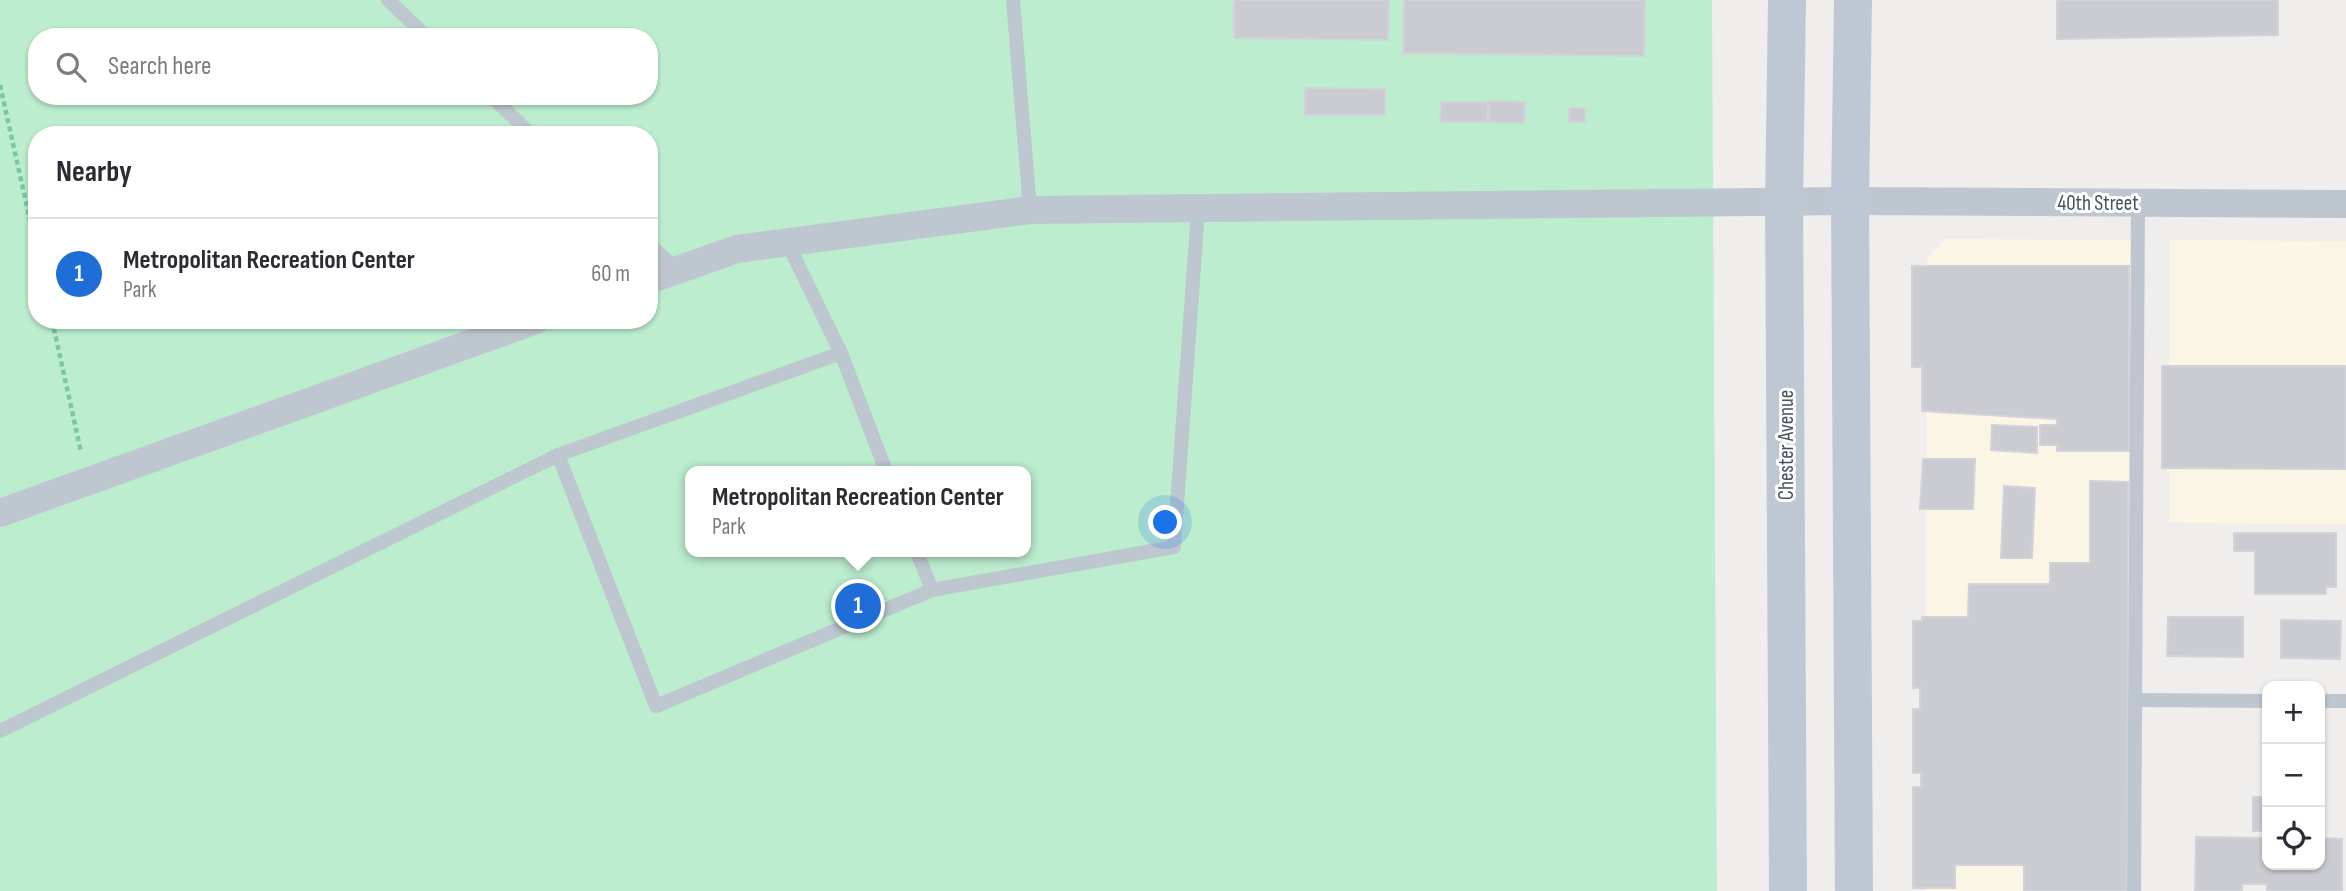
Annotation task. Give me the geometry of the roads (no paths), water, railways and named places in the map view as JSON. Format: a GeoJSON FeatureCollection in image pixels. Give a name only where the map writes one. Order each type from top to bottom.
{"type":"FeatureCollection","features":[{"type":"Feature","properties":{"kind":"main road","name":"Chester Avenue"},"geometry":{"type":"LineString","coordinates":[[1787,0],[1784,202],[1788,891]]}},
{"type":"Feature","properties":{"kind":"main road"},"geometry":{"type":"LineString","coordinates":[[1853,0],[1850,201],[1854,891]]}},
{"type":"Feature","properties":{"kind":"street","name":"40th Street"},"geometry":{"type":"LineString","coordinates":[[658,277],[737,249],[1030,210],[1850,201],[2346,204]]}},
{"type":"Feature","properties":{"kind":"street"},"geometry":{"type":"LineString","coordinates":[[0,513],[511,329]]}},
{"type":"Feature","properties":{"kind":"lane"},"geometry":{"type":"LineString","coordinates":[[388,0],[418,28]]}},
{"type":"Feature","properties":{"kind":"lane"},"geometry":{"type":"LineString","coordinates":[[1013,0],[1030,210]]}},
{"type":"Feature","properties":{"kind":"lane"},"geometry":{"type":"LineString","coordinates":[[500,105],[523,126]]}},
{"type":"Feature","properties":{"kind":"lane"},"geometry":{"type":"LineString","coordinates":[[2134,891],[2138,203]]}},
{"type":"Feature","properties":{"kind":"lane"},"geometry":{"type":"LineString","coordinates":[[558,455],[656,706],[932,590],[1174,547],[1198,210]]}},
{"type":"Feature","properties":{"kind":"lane"},"geometry":{"type":"LineString","coordinates":[[786,242],[841,354],[884,466]]}},
{"type":"Feature","properties":{"kind":"lane"},"geometry":{"type":"LineString","coordinates":[[658,252],[677,270]]}},
{"type":"Feature","properties":{"kind":"lane"},"geometry":{"type":"LineString","coordinates":[[0,731],[558,455],[841,354]]}},
{"type":"Feature","properties":{"kind":"lane"},"geometry":{"type":"LineString","coordinates":[[919,557],[932,590]]}},
{"type":"Feature","properties":{"kind":"lane"},"geometry":{"type":"LineString","coordinates":[[2135,700],[2262,701]]}},
{"type":"Feature","properties":{"kind":"lane"},"geometry":{"type":"LineString","coordinates":[[2325,701],[2346,701]]}},
{"type":"Feature","properties":{"kind":"place","name":"Metropolitan Recreation Center"},"geometry":{"type":"Point","coordinates":[858,606]}}]}
